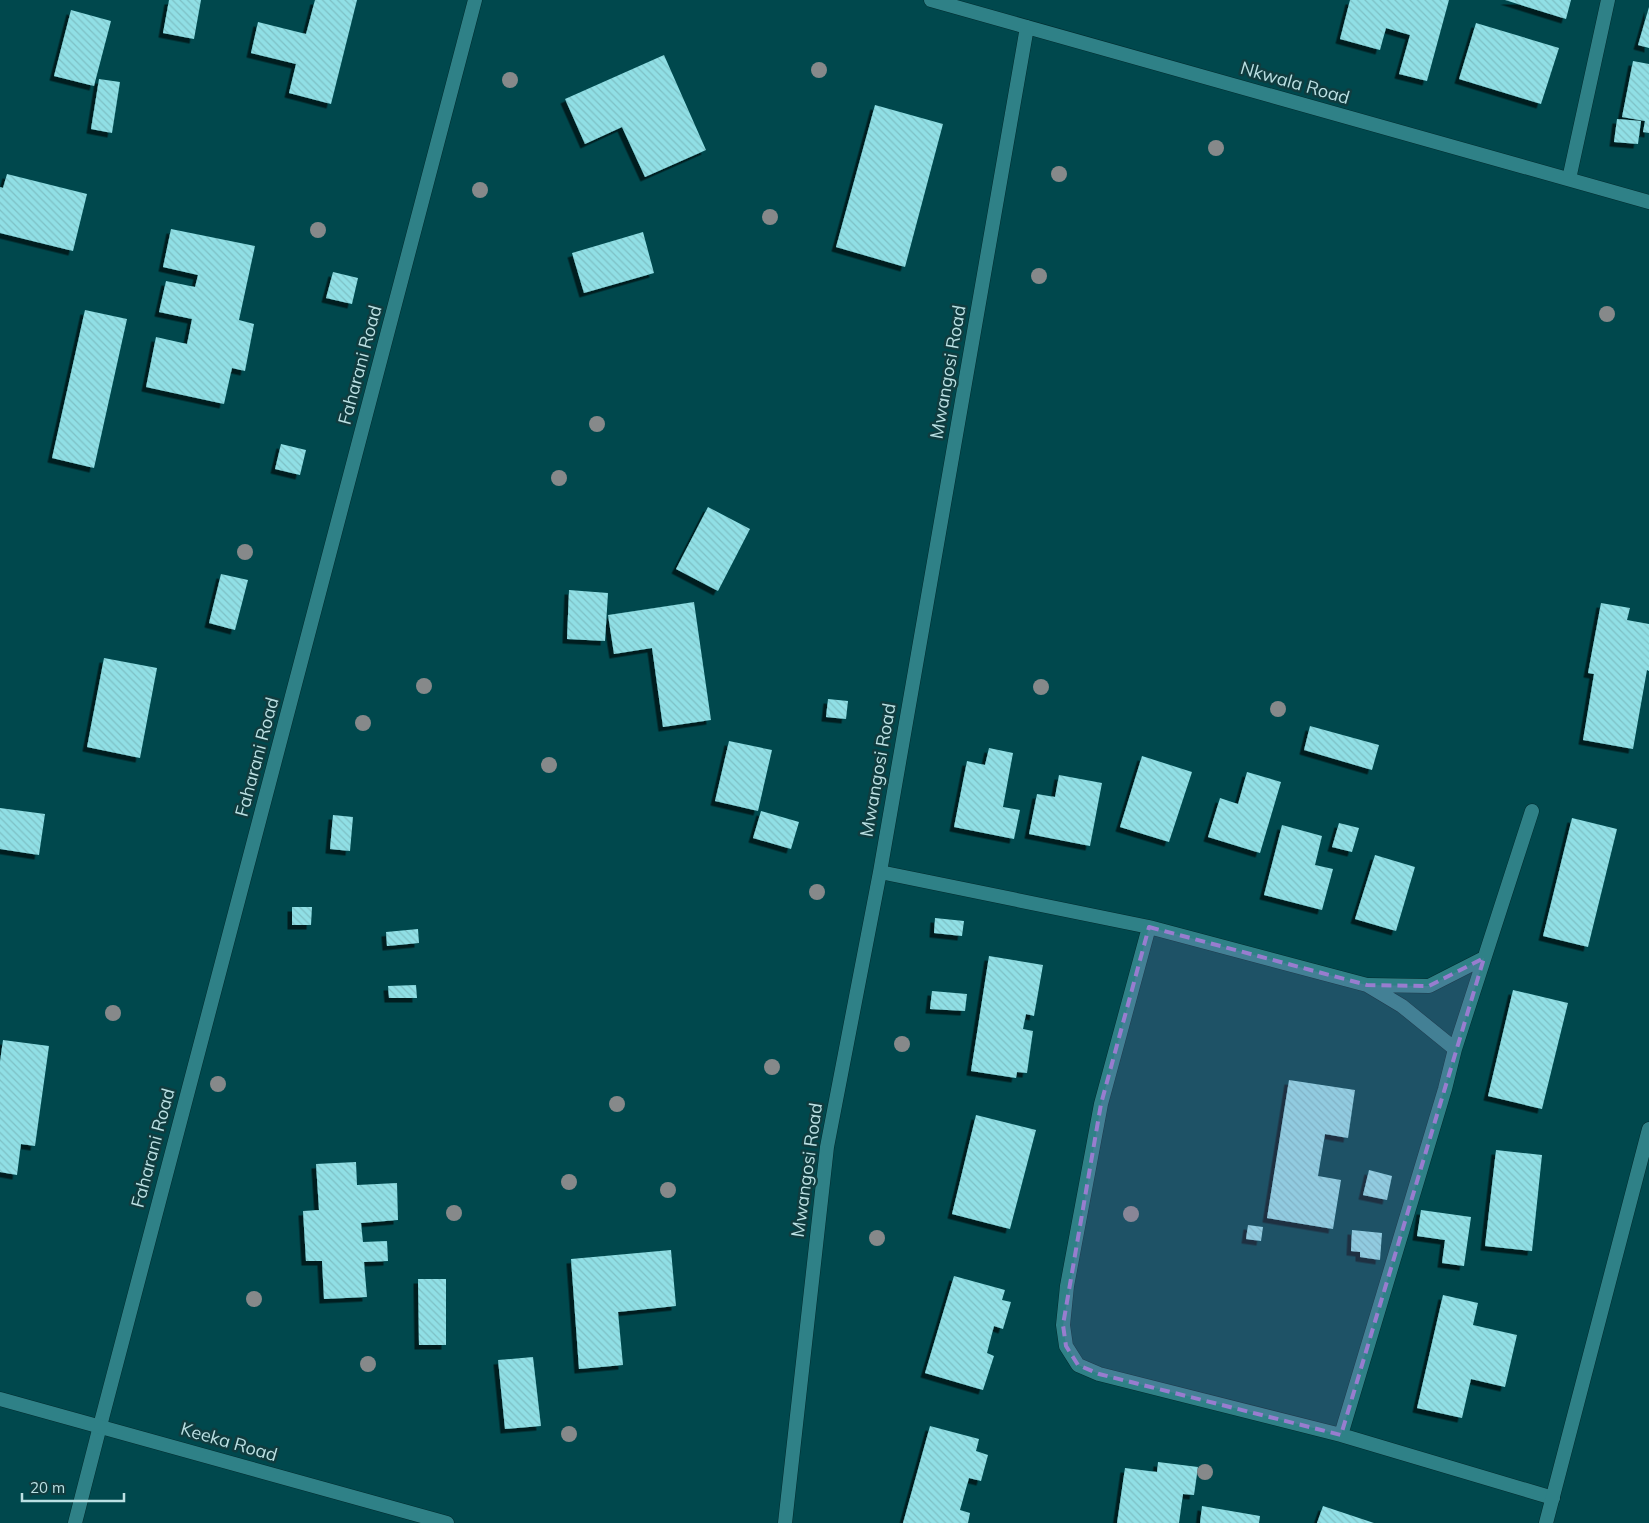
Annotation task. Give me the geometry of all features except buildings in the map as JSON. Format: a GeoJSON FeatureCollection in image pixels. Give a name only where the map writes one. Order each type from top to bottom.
{"type":"FeatureCollection","features":[{"type":"Feature","properties":{"kind":"street","name":"Faharani Road"},"geometry":{"type":"LineString","coordinates":[[75,1523],[475,0]]}},
{"type":"Feature","properties":{"kind":"street","name":"Nkwala Road"},"geometry":{"type":"LineString","coordinates":[[931,0],[1649,202]]}},
{"type":"Feature","properties":{"kind":"street"},"geometry":{"type":"LineString","coordinates":[[1569,179],[1608,0]]}},
{"type":"Feature","properties":{"kind":"street","name":"Mwangosi Road"},"geometry":{"type":"LineString","coordinates":[[784,1523],[827,1148],[880,872],[1027,27]]}},
{"type":"Feature","properties":{"kind":"street"},"geometry":{"type":"LineString","coordinates":[[1341,1435],[1445,1089],[1455,1049],[1532,811]]}},
{"type":"Feature","properties":{"kind":"street"},"geometry":{"type":"LineString","coordinates":[[880,872],[1149,927],[1367,985],[1429,986],[1484,958]]}},
{"type":"Feature","properties":{"kind":"street"},"geometry":{"type":"LineString","coordinates":[[1149,927],[1101,1104],[1067,1286],[1063,1325],[1066,1346],[1078,1365],[1099,1374],[1341,1435],[1553,1498]]}},
{"type":"Feature","properties":{"kind":"street"},"geometry":{"type":"LineString","coordinates":[[1367,985],[1402,1006],[1455,1049]]}},
{"type":"Feature","properties":{"kind":"street"},"geometry":{"type":"LineString","coordinates":[[1546,1523],[1649,1129]]}},
{"type":"Feature","properties":{"kind":"street","name":"Keeka Road"},"geometry":{"type":"LineString","coordinates":[[0,1399],[447,1523]]}},
{"type":"Feature","properties":{"kind":"highlighted area"},"geometry":{"type":"Polygon","coordinates":[[[1149,927],[1367,985],[1429,986],[1484,958],[1341,1435],[1099,1374],[1078,1365],[1066,1346],[1063,1325],[1101,1104],[1149,927]]]}}]}
